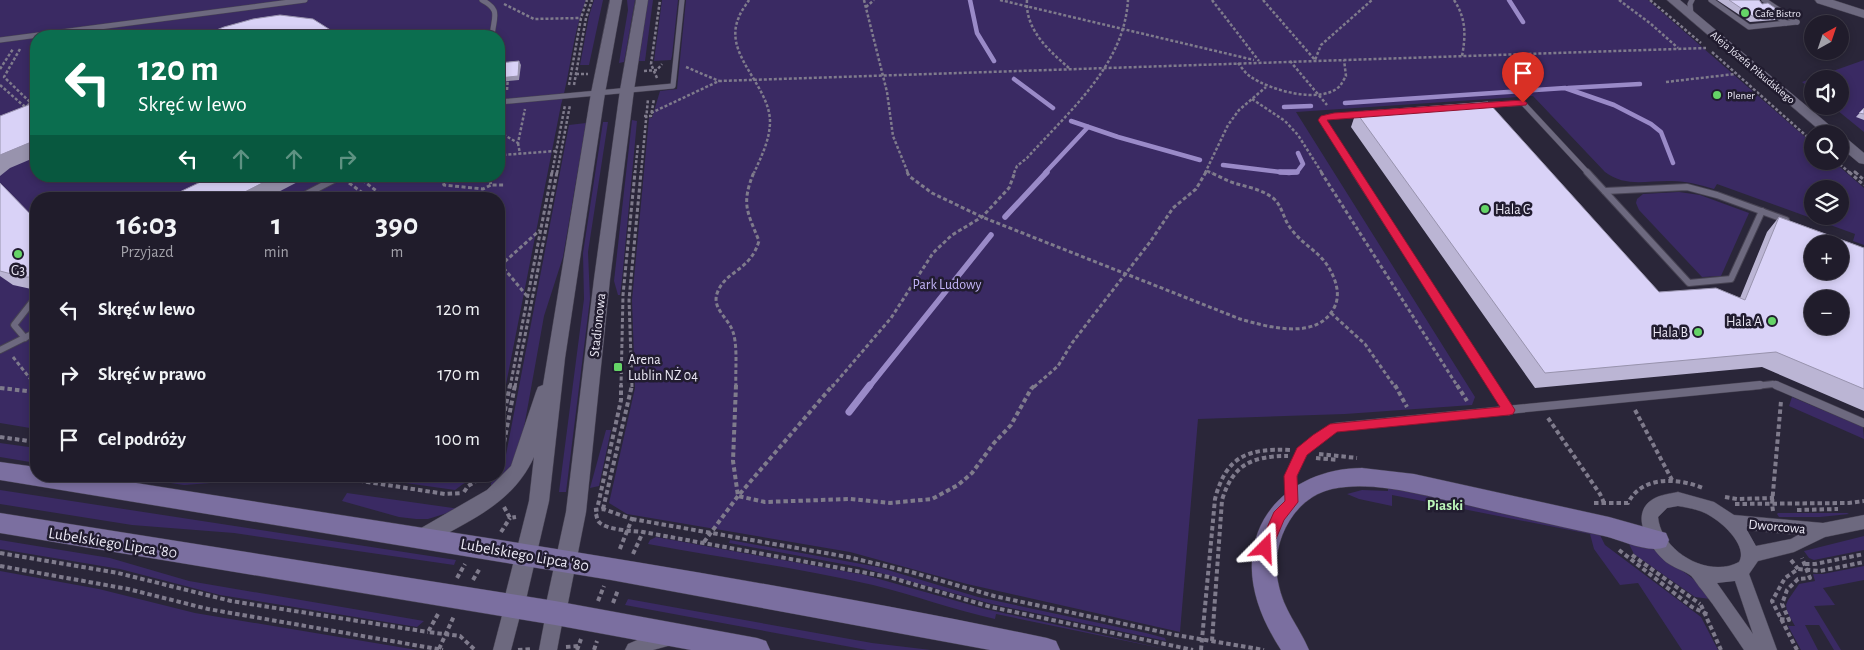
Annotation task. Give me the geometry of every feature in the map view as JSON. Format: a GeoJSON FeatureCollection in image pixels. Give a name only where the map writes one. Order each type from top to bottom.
{"type":"FeatureCollection","features":[{"type":"Feature","properties":{"kind":"main road","name":"Lubelskiego Lipca '80"},"geometry":{"type":"LineString","coordinates":[[0,471],[30,476]]}},
{"type":"Feature","properties":{"kind":"main road"},"geometry":{"type":"LineString","coordinates":[[1291,643],[1272,610],[1265,584],[1265,548],[1278,516],[1291,502],[1311,488],[1331,480],[1354,478],[1383,479],[1414,484],[1609,526],[1656,540]]}},
{"type":"Feature","properties":{"kind":"main road","name":"Lubelskiego Lipca '80"},"geometry":{"type":"LineString","coordinates":[[70,482],[566,561],[962,632],[1048,650]]}},
{"type":"Feature","properties":{"kind":"main road","name":"Lubelskiego Lipca '80"},"geometry":{"type":"LineString","coordinates":[[0,523],[462,598],[513,608],[555,613],[604,624],[681,635],[757,650]]}},
{"type":"Feature","properties":{"kind":"street"},"geometry":{"type":"LineString","coordinates":[[502,650],[539,500],[556,358],[598,93],[616,0]]}},
{"type":"Feature","properties":{"kind":"street","name":"Stadionowa"},"geometry":{"type":"LineString","coordinates":[[548,650],[576,512],[602,279],[627,90],[642,0]]}},
{"type":"Feature","properties":{"kind":"street","name":"Aleja Józefa Piłsudskiego"},"geometry":{"type":"LineString","coordinates":[[1673,0],[1822,125]]}},
{"type":"Feature","properties":{"kind":"street"},"geometry":{"type":"LineString","coordinates":[[1821,0],[1864,14]]}},
{"type":"Feature","properties":{"kind":"street"},"geometry":{"type":"LineString","coordinates":[[1849,148],[1864,160]]}},
{"type":"Feature","properties":{"kind":"street"},"geometry":{"type":"LineString","coordinates":[[423,537],[494,496],[518,471],[525,456],[556,358]]}},
{"type":"Feature","properties":{"kind":"street"},"geometry":{"type":"LineString","coordinates":[[1666,500],[1691,501],[1719,513],[1731,522],[1748,544],[1750,555],[1747,565],[1740,572],[1728,576],[1713,575],[1696,570],[1680,562],[1656,540],[1649,519],[1651,510],[1657,504],[1666,500]]}},
{"type":"Feature","properties":{"kind":"street","name":"Dworcowa"},"geometry":{"type":"LineString","coordinates":[[1731,522],[1823,530],[1864,522]]}},
{"type":"Feature","properties":{"kind":"street","name":"Dworcowa"},"geometry":{"type":"LineString","coordinates":[[1750,555],[1794,545],[1823,530]]}},
{"type":"Feature","properties":{"kind":"street"},"geometry":{"type":"LineString","coordinates":[[1696,570],[1723,604],[1754,650]]}},
{"type":"Feature","properties":{"kind":"street"},"geometry":{"type":"LineString","coordinates":[[1740,572],[1768,650]]}},
{"type":"Feature","properties":{"kind":"street"},"geometry":{"type":"LineString","coordinates":[[634,650],[656,640],[681,635]]}},
{"type":"Feature","properties":{"kind":"lane"},"geometry":{"type":"LineString","coordinates":[[76,30],[304,0]]}},
{"type":"Feature","properties":{"kind":"lane"},"geometry":{"type":"LineString","coordinates":[[482,0],[493,6],[495,10],[493,30]]}},
{"type":"Feature","properties":{"kind":"lane"},"geometry":{"type":"LineString","coordinates":[[505,101],[673,86],[682,0]]}},
{"type":"Feature","properties":{"kind":"lane"},"geometry":{"type":"LineString","coordinates":[[1691,14],[1690,4],[1692,0]]}},
{"type":"Feature","properties":{"kind":"lane"},"geometry":{"type":"LineString","coordinates":[[1711,0],[1749,27],[1797,22],[1764,0]]}},
{"type":"Feature","properties":{"kind":"lane"},"geometry":{"type":"LineString","coordinates":[[1778,17],[1786,23]]}},
{"type":"Feature","properties":{"kind":"lane"},"geometry":{"type":"LineString","coordinates":[[0,40],[30,36]]}},
{"type":"Feature","properties":{"kind":"lane"},"geometry":{"type":"LineString","coordinates":[[1472,106],[1484,108],[1523,103],[1689,283],[1731,279],[1762,211]]}},
{"type":"Feature","properties":{"kind":"lane"},"geometry":{"type":"LineString","coordinates":[[1374,113],[1328,117],[1322,120],[1509,410]]}},
{"type":"Feature","properties":{"kind":"lane"},"geometry":{"type":"LineString","coordinates":[[310,192],[329,182]]}},
{"type":"Feature","properties":{"kind":"lane"},"geometry":{"type":"LineString","coordinates":[[1605,191],[1687,187],[1717,195],[1790,222]]}},
{"type":"Feature","properties":{"kind":"lane"},"geometry":{"type":"LineString","coordinates":[[25,338],[14,326],[30,305]]}},
{"type":"Feature","properties":{"kind":"lane"},"geometry":{"type":"LineString","coordinates":[[2,349],[30,335]]}},
{"type":"Feature","properties":{"kind":"lane"},"geometry":{"type":"LineString","coordinates":[[1291,502],[1290,476],[1300,454],[1317,438],[1335,428],[1773,384],[1864,423]]}},
{"type":"Feature","properties":{"kind":"path"},"geometry":{"type":"LineString","coordinates":[[505,435],[569,95],[581,18],[587,0]]}},
{"type":"Feature","properties":{"kind":"path"},"geometry":{"type":"LineString","coordinates":[[574,86],[586,18],[592,0]]}},
{"type":"Feature","properties":{"kind":"path"},"geometry":{"type":"LineString","coordinates":[[656,88],[658,79],[651,64],[660,0]]}},
{"type":"Feature","properties":{"kind":"path"},"geometry":{"type":"LineString","coordinates":[[738,496],[733,461],[736,400],[734,334],[716,299],[723,284],[752,260],[758,247],[757,234],[749,218],[747,189],[763,152],[769,125],[767,106],[756,80],[739,55],[734,36],[738,20],[749,0]]}},
{"type":"Feature","properties":{"kind":"path"},"geometry":{"type":"LineString","coordinates":[[864,0],[887,92],[893,136],[909,176],[932,193],[982,216],[1084,258],[1125,272],[1220,312],[1258,324],[1291,330],[1317,325],[1331,313],[1339,300],[1335,278],[1320,254],[1288,225],[1284,212],[1278,203],[1265,193],[1229,181],[1207,171]]}},
{"type":"Feature","properties":{"kind":"path"},"geometry":{"type":"LineString","coordinates":[[866,7],[874,0]]}},
{"type":"Feature","properties":{"kind":"path"},"geometry":{"type":"LineString","coordinates":[[1000,0],[1260,62]]}},
{"type":"Feature","properties":{"kind":"path"},"geometry":{"type":"LineString","coordinates":[[1027,0],[1026,7],[1038,36],[1069,68]]}},
{"type":"Feature","properties":{"kind":"path"},"geometry":{"type":"LineString","coordinates":[[704,542],[738,496],[890,318],[932,253],[952,235],[982,216],[1009,188],[1017,166],[1027,158],[1107,67],[1127,17],[1128,0]]}},
{"type":"Feature","properties":{"kind":"path"},"geometry":{"type":"LineString","coordinates":[[1212,0],[1260,62]]}},
{"type":"Feature","properties":{"kind":"path"},"geometry":{"type":"LineString","coordinates":[[1263,0],[1315,60]]}},
{"type":"Feature","properties":{"kind":"path"},"geometry":{"type":"LineString","coordinates":[[1315,60],[1321,45],[1372,0]]}},
{"type":"Feature","properties":{"kind":"path"},"geometry":{"type":"LineString","coordinates":[[1454,0],[1462,10],[1465,24],[1466,37],[1462,56]]}},
{"type":"Feature","properties":{"kind":"path"},"geometry":{"type":"LineString","coordinates":[[1619,0],[1651,24],[1678,48]]}},
{"type":"Feature","properties":{"kind":"path"},"geometry":{"type":"LineString","coordinates":[[1650,0],[1804,134]]}},
{"type":"Feature","properties":{"kind":"path"},"geometry":{"type":"LineString","coordinates":[[502,3],[534,19],[581,18]]}},
{"type":"Feature","properties":{"kind":"path"},"geometry":{"type":"LineString","coordinates":[[0,69],[13,49],[21,48],[4,77],[30,102]]}},
{"type":"Feature","properties":{"kind":"path"},"geometry":{"type":"LineString","coordinates":[[651,113],[719,81],[1706,48]]}},
{"type":"Feature","properties":{"kind":"path"},"geometry":{"type":"LineString","coordinates":[[1238,63],[1249,77],[1266,87],[1288,93],[1316,94],[1333,90],[1343,84],[1348,77],[1344,60]]}},
{"type":"Feature","properties":{"kind":"path"},"geometry":{"type":"LineString","coordinates":[[1290,61],[1323,102]]}},
{"type":"Feature","properties":{"kind":"path"},"geometry":{"type":"LineString","coordinates":[[657,70],[662,64]]}},
{"type":"Feature","properties":{"kind":"path"},"geometry":{"type":"LineString","coordinates":[[1666,82],[1736,74]]}},
{"type":"Feature","properties":{"kind":"path"},"geometry":{"type":"LineString","coordinates":[[0,85],[24,106],[30,104]]}},
{"type":"Feature","properties":{"kind":"path"},"geometry":{"type":"LineString","coordinates":[[738,496],[765,502],[850,499],[890,503],[916,502],[932,499],[946,493],[972,473],[994,443],[1011,425],[1031,389],[1058,366],[1072,344],[1125,272],[1150,242],[1173,208],[1196,189],[1207,171],[1228,125],[1240,110],[1266,87]]}},
{"type":"Feature","properties":{"kind":"path"},"geometry":{"type":"LineString","coordinates":[[649,88],[629,300],[632,389],[603,509],[632,519],[848,556],[994,596],[1264,650]]}},
{"type":"Feature","properties":{"kind":"path"},"geometry":{"type":"LineString","coordinates":[[505,403],[569,95]]}},
{"type":"Feature","properties":{"kind":"path"},"geometry":{"type":"LineString","coordinates":[[1252,99],[1285,122],[1298,135],[1475,414]]}},
{"type":"Feature","properties":{"kind":"path"},"geometry":{"type":"LineString","coordinates":[[520,154],[518,143],[526,108]]}},
{"type":"Feature","properties":{"kind":"path"},"geometry":{"type":"LineString","coordinates":[[505,135],[518,143]]}},
{"type":"Feature","properties":{"kind":"path"},"geometry":{"type":"LineString","coordinates":[[638,142],[623,295],[621,400],[596,516],[599,522],[606,526],[627,531],[704,542],[889,577],[991,607],[1193,650]]}},
{"type":"Feature","properties":{"kind":"path"},"geometry":{"type":"LineString","coordinates":[[505,155],[556,151]]}},
{"type":"Feature","properties":{"kind":"path"},"geometry":{"type":"LineString","coordinates":[[1846,170],[1864,185]]}},
{"type":"Feature","properties":{"kind":"path"},"geometry":{"type":"LineString","coordinates":[[348,182],[362,192]]}},
{"type":"Feature","properties":{"kind":"path"},"geometry":{"type":"LineString","coordinates":[[365,182],[378,192]]}},
{"type":"Feature","properties":{"kind":"path"},"geometry":{"type":"LineString","coordinates":[[443,182],[444,185],[483,189],[491,185],[504,185]]}},
{"type":"Feature","properties":{"kind":"path"},"geometry":{"type":"LineString","coordinates":[[505,261],[540,229]]}},
{"type":"Feature","properties":{"kind":"path"},"geometry":{"type":"LineString","coordinates":[[505,272],[527,296]]}},
{"type":"Feature","properties":{"kind":"path"},"geometry":{"type":"LineString","coordinates":[[1331,313],[1350,328],[1380,360],[1413,420]]}},
{"type":"Feature","properties":{"kind":"path"},"geometry":{"type":"LineString","coordinates":[[2,349],[30,379]]}},
{"type":"Feature","properties":{"kind":"path"},"geometry":{"type":"LineString","coordinates":[[0,388],[30,391]]}},
{"type":"Feature","properties":{"kind":"path"},"geometry":{"type":"LineString","coordinates":[[1773,517],[1772,504],[1782,388]]}},
{"type":"Feature","properties":{"kind":"path"},"geometry":{"type":"LineString","coordinates":[[1630,399],[1672,480]]}},
{"type":"Feature","properties":{"kind":"path"},"geometry":{"type":"LineString","coordinates":[[1541,408],[1600,494],[1614,544],[1625,556],[1692,607]]}},
{"type":"Feature","properties":{"kind":"path"},"geometry":{"type":"LineString","coordinates":[[0,437],[30,441]]}},
{"type":"Feature","properties":{"kind":"path"},"geometry":{"type":"LineString","coordinates":[[1201,650],[1215,499],[1220,477],[1229,465],[1249,453],[1265,449],[1359,460]]}},
{"type":"Feature","properties":{"kind":"path"},"geometry":{"type":"LineString","coordinates":[[1212,641],[1222,500],[1229,480],[1239,468],[1252,459],[1272,455],[1300,454]]}},
{"type":"Feature","properties":{"kind":"path"},"geometry":{"type":"LineString","coordinates":[[1588,502],[1604,504],[1628,503],[1636,490],[1646,485],[1672,480],[1681,481],[1710,491]]}},
{"type":"Feature","properties":{"kind":"path"},"geometry":{"type":"LineString","coordinates":[[368,482],[445,494],[470,491]]}},
{"type":"Feature","properties":{"kind":"path"},"geometry":{"type":"LineString","coordinates":[[1718,495],[1737,499],[1774,498]]}},
{"type":"Feature","properties":{"kind":"path"},"geometry":{"type":"LineString","coordinates":[[1790,510],[1848,509]]}},
{"type":"Feature","properties":{"kind":"path"},"geometry":{"type":"LineString","coordinates":[[1773,511],[1782,510]]}},
{"type":"Feature","properties":{"kind":"path"},"geometry":{"type":"LineString","coordinates":[[612,569],[632,519]]}},
{"type":"Feature","properties":{"kind":"path"},"geometry":{"type":"LineString","coordinates":[[1626,547],[1636,558],[1701,604],[1707,604]]}},
{"type":"Feature","properties":{"kind":"path"},"geometry":{"type":"LineString","coordinates":[[0,553],[118,573],[231,601],[428,632]]}},
{"type":"Feature","properties":{"kind":"path"},"geometry":{"type":"LineString","coordinates":[[1780,619],[1789,620],[1784,611],[1783,601],[1787,590],[1798,579],[1810,578],[1800,553]]}},
{"type":"Feature","properties":{"kind":"path"},"geometry":{"type":"LineString","coordinates":[[1805,564],[1815,564],[1864,554]]}},
{"type":"Feature","properties":{"kind":"path"},"geometry":{"type":"LineString","coordinates":[[1797,650],[1772,601],[1785,578],[1798,569],[1820,571],[1864,562]]}},
{"type":"Feature","properties":{"kind":"path"},"geometry":{"type":"LineString","coordinates":[[0,566],[128,589],[208,609],[441,649],[462,598]]}},
{"type":"Feature","properties":{"kind":"path"},"geometry":{"type":"LineString","coordinates":[[1701,604],[1703,612],[1722,650]]}},
{"type":"Feature","properties":{"kind":"green space"},"geometry":{"type":"Polygon","coordinates":[[[0,0],[586,0],[581,13],[561,105],[505,390],[505,192],[30,192],[30,428],[0,423],[0,0]]]}},
{"type":"Feature","properties":{"kind":"green space"},"geometry":{"type":"Polygon","coordinates":[[[594,0],[603,0],[589,65],[580,65],[589,16],[594,0]]]}},
{"type":"Feature","properties":{"kind":"green space"},"geometry":{"type":"Polygon","coordinates":[[[627,0],[635,0],[624,62],[619,63],[628,10],[627,0]]]}},
{"type":"Feature","properties":{"kind":"green space"},"geometry":{"type":"Polygon","coordinates":[[[648,0],[653,0],[645,61],[639,61],[648,0]]]}},
{"type":"Feature","properties":{"kind":"green space"},"geometry":{"type":"Polygon","coordinates":[[[662,0],[678,0],[672,56],[671,60],[654,61],[662,0]]]}},
{"type":"Feature","properties":{"kind":"green space","name":"Park Ludowy"},"geometry":{"type":"Polygon","coordinates":[[[686,0],[1648,0],[1804,136],[1804,170],[1843,170],[1864,188],[1864,245],[1853,241],[1855,234],[1830,225],[1849,225],[1849,180],[1804,180],[1804,216],[1717,184],[1714,189],[1683,182],[1629,182],[1621,180],[1605,172],[1533,96],[1296,112],[1475,397],[1472,405],[1345,414],[1198,419],[1180,632],[967,584],[850,552],[627,514],[609,503],[635,388],[632,300],[649,118],[652,118],[660,91],[677,89],[686,0]]]}},
{"type":"Feature","properties":{"kind":"green space"},"geometry":{"type":"Polygon","coordinates":[[[1864,60],[1864,132],[1843,115],[1849,115],[1849,70],[1836,70],[1864,60]]]}},
{"type":"Feature","properties":{"kind":"green space"},"geometry":{"type":"Polygon","coordinates":[[[632,120],[637,121],[622,280],[620,295],[618,295],[614,281],[632,120]]]}},
{"type":"Feature","properties":{"kind":"green space"},"geometry":{"type":"Polygon","coordinates":[[[603,122],[608,122],[588,252],[590,299],[566,492],[559,492],[584,299],[583,253],[603,122]]]}},
{"type":"Feature","properties":{"kind":"green space"},"geometry":{"type":"Polygon","coordinates":[[[586,123],[563,257],[544,316],[523,433],[511,467],[505,474],[505,460],[569,125],[586,123]]]}},
{"type":"Feature","properties":{"kind":"green space"},"geometry":{"type":"Polygon","coordinates":[[[1679,192],[1700,195],[1749,213],[1721,276],[1702,277],[1639,210],[1636,203],[1637,199],[1643,194],[1679,192]]]}},
{"type":"Feature","properties":{"kind":"green space"},"geometry":{"type":"Polygon","coordinates":[[[1792,397],[1863,427],[1864,439],[1789,406],[1792,397]]]}},
{"type":"Feature","properties":{"kind":"green space"},"geometry":{"type":"Polygon","coordinates":[[[606,430],[611,430],[599,486],[590,488],[606,430]]]}},
{"type":"Feature","properties":{"kind":"green space"},"geometry":{"type":"Polygon","coordinates":[[[0,443],[30,447],[30,462],[0,457],[0,443]]]}},
{"type":"Feature","properties":{"kind":"green space"},"geometry":{"type":"Polygon","coordinates":[[[164,482],[224,482],[184,485],[164,482]]]}},
{"type":"Feature","properties":{"kind":"green space"},"geometry":{"type":"Polygon","coordinates":[[[398,482],[467,482],[455,490],[398,482]]]}},
{"type":"Feature","properties":{"kind":"green space"},"geometry":{"type":"Polygon","coordinates":[[[492,482],[498,482],[491,490],[492,482]]]}},
{"type":"Feature","properties":{"kind":"green space"},"geometry":{"type":"Polygon","coordinates":[[[1388,487],[1598,531],[1605,545],[1701,617],[1718,650],[1682,650],[1638,583],[1620,585],[1594,549],[1590,534],[1392,495],[1392,506],[1359,499],[1347,494],[1362,490],[1388,491],[1388,487]]]}},
{"type":"Feature","properties":{"kind":"green space"},"geometry":{"type":"Polygon","coordinates":[[[0,490],[456,560],[454,565],[234,533],[132,525],[0,504],[0,490]]]}},
{"type":"Feature","properties":{"kind":"green space"},"geometry":{"type":"Polygon","coordinates":[[[347,493],[460,509],[428,519],[399,517],[342,501],[347,493]]]}},
{"type":"Feature","properties":{"kind":"green space"},"geometry":{"type":"Polygon","coordinates":[[[1778,513],[1849,514],[1820,517],[1779,517],[1778,513]]]}},
{"type":"Feature","properties":{"kind":"green space"},"geometry":{"type":"Polygon","coordinates":[[[1864,536],[1864,550],[1814,560],[1809,558],[1804,551],[1864,536]]]}},
{"type":"Feature","properties":{"kind":"green space"},"geometry":{"type":"Polygon","coordinates":[[[656,537],[865,575],[985,609],[1170,650],[996,614],[995,619],[845,579],[648,544],[650,540],[656,537]]]}},
{"type":"Feature","properties":{"kind":"green space"},"geometry":{"type":"Polygon","coordinates":[[[1626,538],[1652,548],[1700,584],[1710,599],[1695,597],[1634,554],[1626,538]]]}},
{"type":"Feature","properties":{"kind":"green space"},"geometry":{"type":"Polygon","coordinates":[[[0,540],[110,558],[189,581],[424,621],[417,627],[220,595],[120,569],[0,549],[0,540]]]}},
{"type":"Feature","properties":{"kind":"green space"},"geometry":{"type":"Polygon","coordinates":[[[730,540],[878,567],[978,597],[1146,633],[1165,638],[1166,641],[992,604],[859,567],[729,543],[730,540]]]}},
{"type":"Feature","properties":{"kind":"green space"},"geometry":{"type":"Polygon","coordinates":[[[1864,566],[1864,580],[1823,588],[1835,605],[1814,606],[1841,650],[1834,650],[1819,625],[1805,625],[1818,650],[1801,650],[1788,626],[1795,626],[1787,612],[1786,605],[1799,584],[1815,581],[1813,574],[1823,574],[1864,566]]]}},
{"type":"Feature","properties":{"kind":"green space"},"geometry":{"type":"Polygon","coordinates":[[[0,571],[99,589],[195,613],[417,650],[0,650],[0,571]]]}},
{"type":"Feature","properties":{"kind":"green space"},"geometry":{"type":"Polygon","coordinates":[[[628,599],[872,643],[931,650],[867,650],[625,605],[628,599]]]}},
{"type":"Feature","properties":{"kind":"building"},"geometry":{"type":"Polygon","coordinates":[[[1729,0],[1759,0],[1762,4],[1768,3],[1778,10],[1779,14],[1754,17],[1729,0]]]}},
{"type":"Feature","properties":{"kind":"building"},"geometry":{"type":"Polygon","coordinates":[[[280,15],[313,19],[330,30],[216,30],[253,19],[280,15]]]}},
{"type":"Feature","properties":{"kind":"building"},"geometry":{"type":"Polygon","coordinates":[[[519,61],[518,76],[505,77],[505,62],[519,61]]]}},
{"type":"Feature","properties":{"kind":"building","name":"Hala C"},"geometry":{"type":"Polygon","coordinates":[[[1488,102],[1659,292],[1716,288],[1745,300],[1779,217],[1828,235],[1804,235],[1804,280],[1849,280],[1849,243],[1864,248],[1864,389],[1776,352],[1545,373],[1356,112],[1488,102]]]}},
{"type":"Feature","properties":{"kind":"building"},"geometry":{"type":"Polygon","coordinates":[[[30,104],[30,142],[0,155],[0,116],[30,104]]]}},
{"type":"Feature","properties":{"kind":"building"},"geometry":{"type":"Polygon","coordinates":[[[200,182],[264,182],[245,192],[180,192],[200,182]]]}},
{"type":"Feature","properties":{"kind":"building"},"geometry":{"type":"Polygon","coordinates":[[[0,183],[30,214],[30,277],[0,271],[0,183]]]}},
{"type":"Feature","properties":{"kind":"waterway"},"geometry":{"type":"LineString","coordinates":[[970,0],[977,33],[994,61]]}},
{"type":"Feature","properties":{"kind":"waterway"},"geometry":{"type":"LineString","coordinates":[[1509,0],[1523,22]]}},
{"type":"Feature","properties":{"kind":"waterway"},"geometry":{"type":"LineString","coordinates":[[1014,79],[1053,108]]}},
{"type":"Feature","properties":{"kind":"waterway"},"geometry":{"type":"LineString","coordinates":[[1568,88],[1640,84]]}},
{"type":"Feature","properties":{"kind":"waterway"},"geometry":{"type":"LineString","coordinates":[[1345,103],[1565,88],[1614,105],[1651,124],[1661,132],[1673,163]]}},
{"type":"Feature","properties":{"kind":"waterway"},"geometry":{"type":"LineString","coordinates":[[1284,107],[1311,106]]}},
{"type":"Feature","properties":{"kind":"waterway"},"geometry":{"type":"LineString","coordinates":[[1071,121],[1118,137],[1200,160]]}},
{"type":"Feature","properties":{"kind":"waterway"},"geometry":{"type":"LineString","coordinates":[[1045,173],[1088,127]]}},
{"type":"Feature","properties":{"kind":"waterway"},"geometry":{"type":"LineString","coordinates":[[1297,172],[1303,164],[1298,153]]}},
{"type":"Feature","properties":{"kind":"waterway"},"geometry":{"type":"LineString","coordinates":[[1223,165],[1281,172]]}},
{"type":"Feature","properties":{"kind":"waterway"},"geometry":{"type":"LineString","coordinates":[[1005,217],[1047,172]]}},
{"type":"Feature","properties":{"kind":"waterway"},"geometry":{"type":"LineString","coordinates":[[1281,172],[1297,172]]}},
{"type":"Feature","properties":{"kind":"waterway"},"geometry":{"type":"LineString","coordinates":[[1281,172],[1297,172]]}},
{"type":"Feature","properties":{"kind":"waterway"},"geometry":{"type":"LineString","coordinates":[[869,387],[991,235]]}},
{"type":"Feature","properties":{"kind":"waterway"},"geometry":{"type":"LineString","coordinates":[[849,412],[870,385]]}},
{"type":"Feature","properties":{"kind":"place","name":"Cafe Bistro"},"geometry":{"type":"Point","coordinates":[1745,13]}},
{"type":"Feature","properties":{"kind":"place","name":"Plener"},"geometry":{"type":"Point","coordinates":[1717,95]}},
{"type":"Feature","properties":{"kind":"place","name":"Hala C"},"geometry":{"type":"Point","coordinates":[1485,209]}},
{"type":"Feature","properties":{"kind":"place","name":"G3"},"geometry":{"type":"Point","coordinates":[18,254]}},
{"type":"Feature","properties":{"kind":"place","name":"Hala A"},"geometry":{"type":"Point","coordinates":[1772,321]}},
{"type":"Feature","properties":{"kind":"place","name":"Hala B"},"geometry":{"type":"Point","coordinates":[1698,332]}},
{"type":"Feature","properties":{"kind":"place","name":"Arena Lublin NŻ 04"},"geometry":{"type":"Point","coordinates":[618,367]}},
{"type":"Feature","properties":{"kind":"district","name":"Piaski"},"geometry":{"type":"Point","coordinates":[1445,505]}},
{"type":"Feature","properties":{"kind":"route"},"geometry":{"type":"LineString","coordinates":[[1265,548],[1278,516],[1291,502],[1290,476],[1299,456],[1303,449],[1317,438],[1335,428],[1509,410],[1322,120],[1334,116],[1523,103]]}}]}
